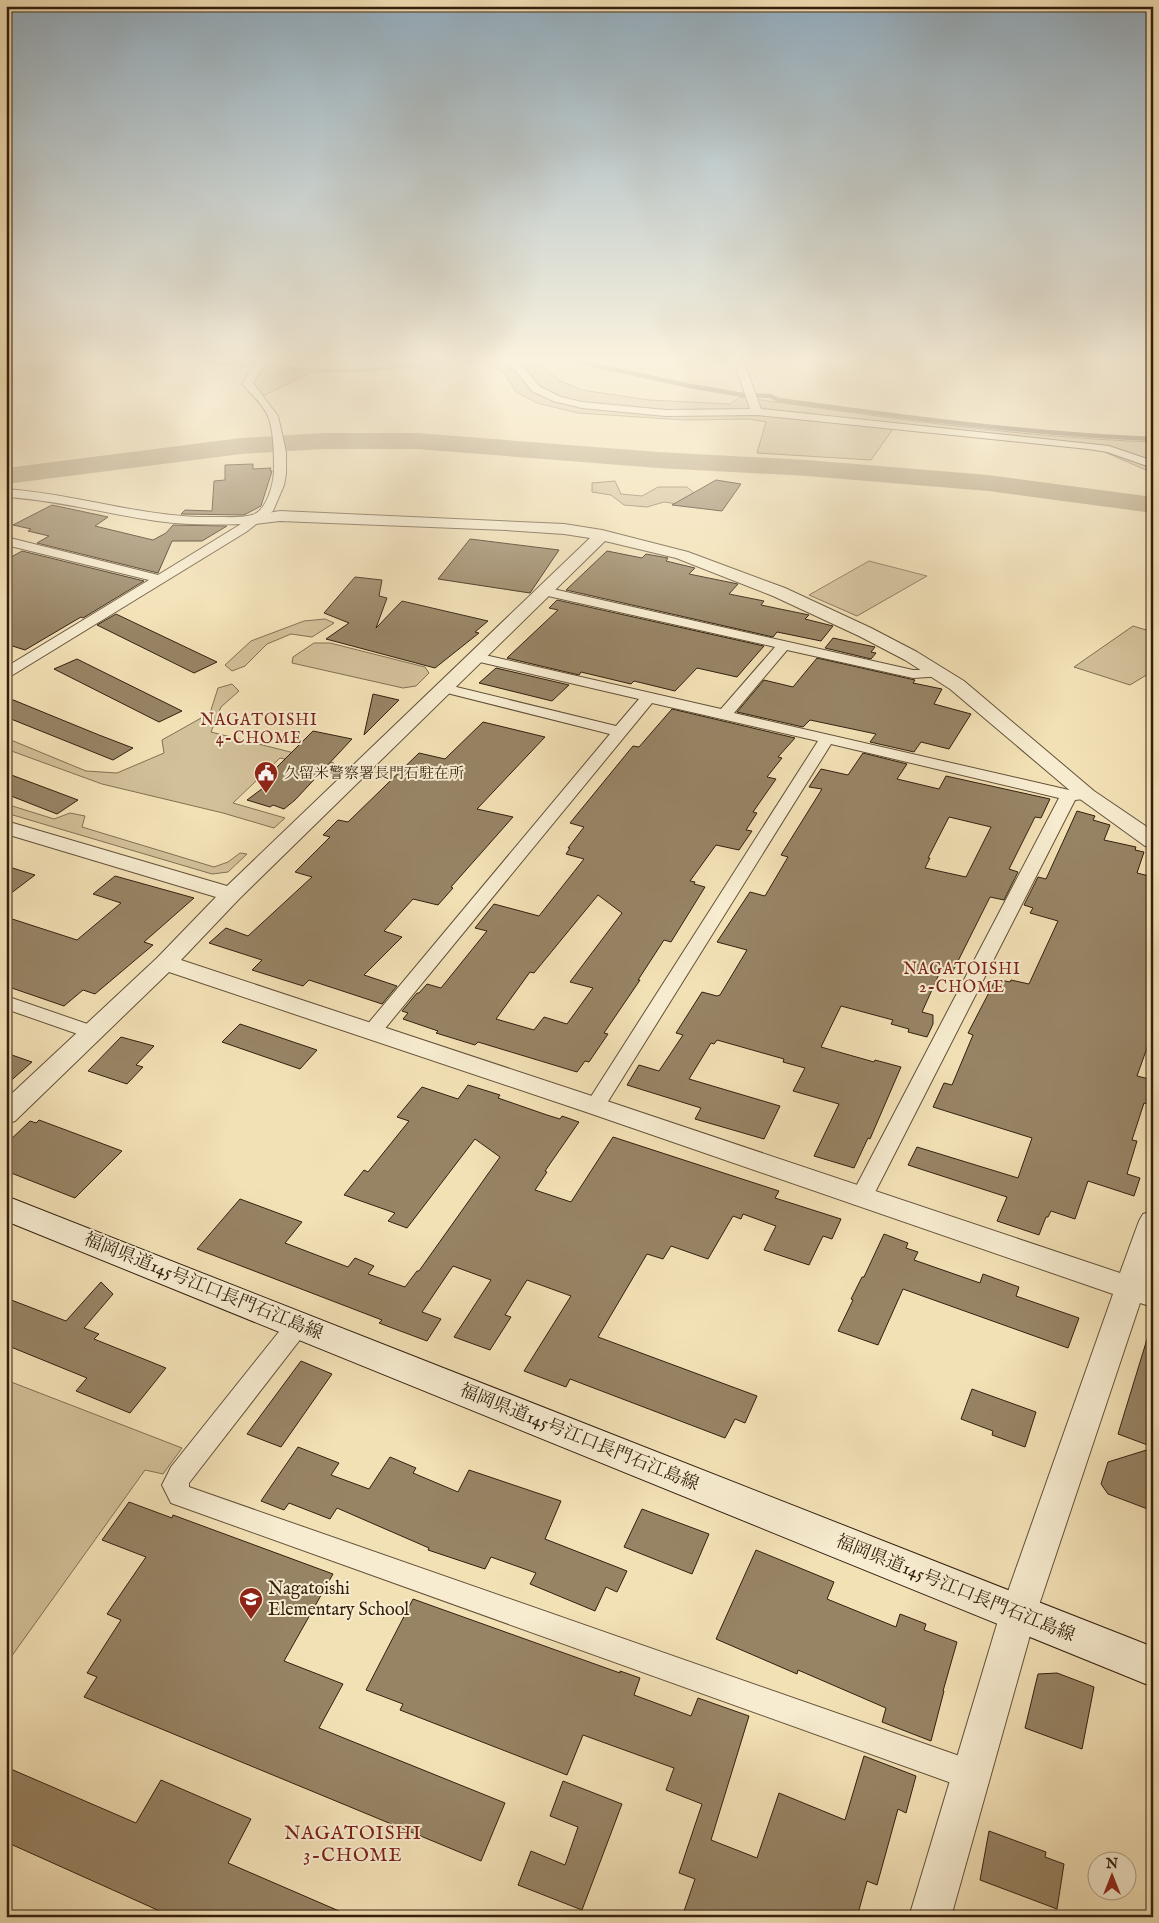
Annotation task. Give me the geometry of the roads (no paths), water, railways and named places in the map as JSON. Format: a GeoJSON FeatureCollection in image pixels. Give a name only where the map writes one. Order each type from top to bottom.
{"type":"FeatureCollection","features":[{"type":"Feature","properties":{"kind":"main road","name":"福岡県道145号江口長門石江島線"},"geometry":{"type":"LineString","coordinates":[[6,1208],[1153,1667]]}},
{"type":"Feature","properties":{"kind":"street"},"geometry":{"type":"LineString","coordinates":[[6,674],[267,510],[278,485],[280,452]]}},
{"type":"Feature","properties":{"kind":"street"},"geometry":{"type":"LineString","coordinates":[[1119,452],[1153,465]]}},
{"type":"Feature","properties":{"kind":"street"},"geometry":{"type":"LineString","coordinates":[[6,493],[46,496],[164,518],[215,522],[280,516],[506,524],[602,534],[682,555],[779,592],[865,632],[939,673],[985,707],[1078,795],[1153,841]]}},
{"type":"Feature","properties":{"kind":"street"},"geometry":{"type":"LineString","coordinates":[[6,1115],[165,963],[231,894],[602,534]]}},
{"type":"Feature","properties":{"kind":"street"},"geometry":{"type":"LineString","coordinates":[[6,541],[160,578]]}},
{"type":"Feature","properties":{"kind":"street"},"geometry":{"type":"LineString","coordinates":[[6,554],[22,545]]}},
{"type":"Feature","properties":{"kind":"street"},"geometry":{"type":"LineString","coordinates":[[544,592],[913,674],[939,673]]}},
{"type":"Feature","properties":{"kind":"street"},"geometry":{"type":"LineString","coordinates":[[724,714],[784,645]]}},
{"type":"Feature","properties":{"kind":"street"},"geometry":{"type":"LineString","coordinates":[[476,656],[827,739],[1078,795]]}},
{"type":"Feature","properties":{"kind":"street"},"geometry":{"type":"LineString","coordinates":[[444,688],[620,732]]}},
{"type":"Feature","properties":{"kind":"street"},"geometry":{"type":"LineString","coordinates":[[371,1032],[649,697]]}},
{"type":"Feature","properties":{"kind":"street"},"geometry":{"type":"LineString","coordinates":[[595,1106],[827,739]]}},
{"type":"Feature","properties":{"kind":"street"},"geometry":{"type":"LineString","coordinates":[[860,1198],[1078,795]]}},
{"type":"Feature","properties":{"kind":"street"},"geometry":{"type":"LineString","coordinates":[[6,827],[231,894]]}},
{"type":"Feature","properties":{"kind":"street"},"geometry":{"type":"LineString","coordinates":[[165,963],[595,1106],[1140,1292]]}},
{"type":"Feature","properties":{"kind":"street"},"geometry":{"type":"LineString","coordinates":[[6,1002],[92,1033]]}},
{"type":"Feature","properties":{"kind":"street"},"geometry":{"type":"LineString","coordinates":[[932,1916],[1018,1614],[1140,1292],[1153,1221]]}},
{"type":"Feature","properties":{"kind":"street"},"geometry":{"type":"LineString","coordinates":[[298,1325],[180,1475],[176,1485],[180,1494],[971,1775]]}},
{"type":"Feature","properties":{"kind":"waterway"},"geometry":{"type":"LineString","coordinates":[[6,476],[196,452]]}},
{"type":"Feature","properties":{"kind":"waterway"},"geometry":{"type":"LineString","coordinates":[[553,452],[658,460],[807,468],[988,483],[1153,505]]}},
{"type":"Feature","properties":{"kind":"place","name":"久留米警察署長門石駐在所"},"geometry":{"type":"Point","coordinates":[266,794]}},
{"type":"Feature","properties":{"kind":"place","name":"Nagatoishi Elementary School"},"geometry":{"type":"Point","coordinates":[251,1620]}},
{"type":"Feature","properties":{"kind":"district","name":"NAGATOISHI 4-CHOME"},"geometry":{"type":"Point","coordinates":[259,730]}},
{"type":"Feature","properties":{"kind":"district","name":"NAGATOISHI 2-CHOME"},"geometry":{"type":"Point","coordinates":[962,979]}},
{"type":"Feature","properties":{"kind":"district","name":"NAGATOISHI 3-CHOME"},"geometry":{"type":"Point","coordinates":[353,1845]}}]}
